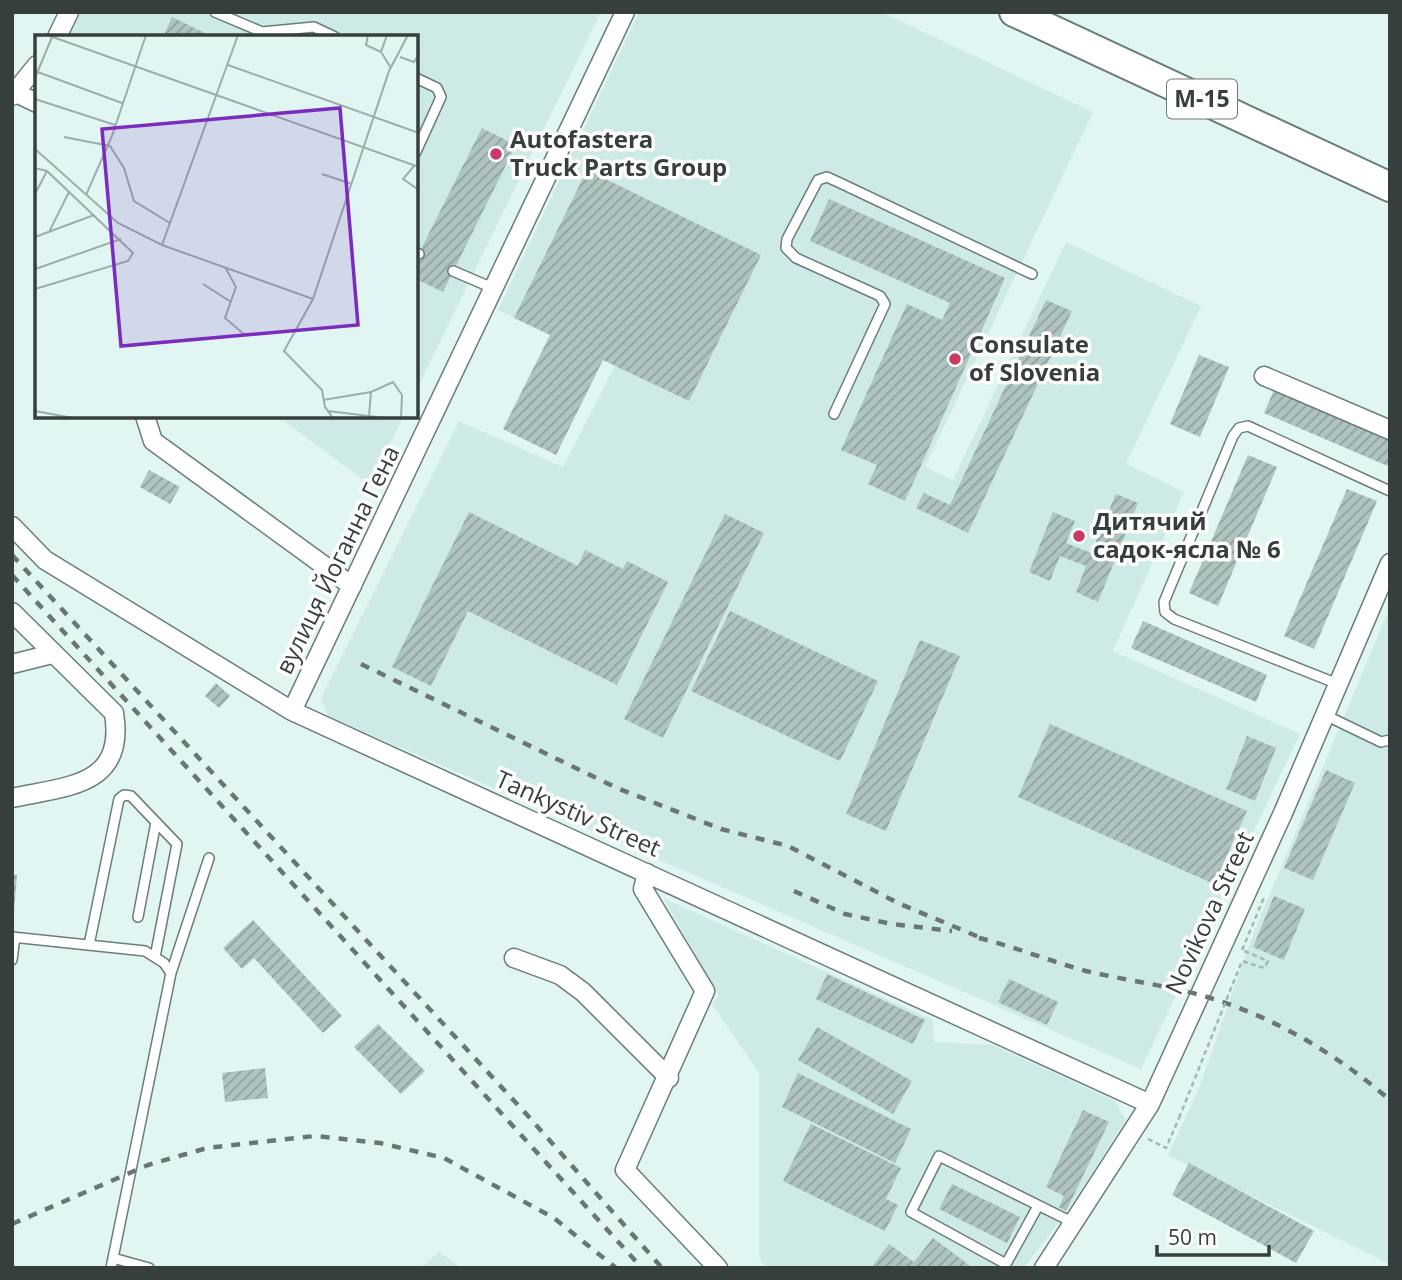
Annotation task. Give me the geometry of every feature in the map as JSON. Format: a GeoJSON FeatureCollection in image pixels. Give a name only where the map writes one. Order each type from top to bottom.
{"type":"FeatureCollection","features":[{"type":"Feature","properties":{"kind":"main road","name":"М-15"},"geometry":{"type":"LineString","coordinates":[[1014,12],[1390,187]]}},
{"type":"Feature","properties":{"kind":"street"},"geometry":{"type":"LineString","coordinates":[[59,35],[69,12]]}},
{"type":"Feature","properties":{"kind":"street","name":"вулиця Йоганна Гена"},"geometry":{"type":"LineString","coordinates":[[292,711],[625,12]]}},
{"type":"Feature","properties":{"kind":"street"},"geometry":{"type":"LineString","coordinates":[[35,67],[13,93],[35,102]]}},
{"type":"Feature","properties":{"kind":"street"},"geometry":{"type":"LineString","coordinates":[[1264,376],[1390,430]]}},
{"type":"Feature","properties":{"kind":"street"},"geometry":{"type":"LineString","coordinates":[[146,418],[153,441],[352,586]]}},
{"type":"Feature","properties":{"kind":"street","name":"Tankystiv Street"},"geometry":{"type":"LineString","coordinates":[[12,526],[45,560],[292,711],[1150,1104]]}},
{"type":"Feature","properties":{"kind":"street","name":"Novikova Street"},"geometry":{"type":"LineString","coordinates":[[1044,1268],[1150,1104],[1325,715],[1390,563]]}},
{"type":"Feature","properties":{"kind":"street"},"geometry":{"type":"LineString","coordinates":[[12,612],[114,713],[115,748],[108,764],[98,775],[83,783],[12,798]]}},
{"type":"Feature","properties":{"kind":"street"},"geometry":{"type":"LineString","coordinates":[[12,664],[52,654]]}},
{"type":"Feature","properties":{"kind":"street"},"geometry":{"type":"LineString","coordinates":[[648,873],[643,890],[705,991],[669,1078],[625,1170],[718,1268]]}},
{"type":"Feature","properties":{"kind":"street"},"geometry":{"type":"LineString","coordinates":[[514,958],[560,975],[583,992],[669,1078]]}},
{"type":"Feature","properties":{"kind":"lane"},"geometry":{"type":"LineString","coordinates":[[215,12],[262,32],[314,27],[331,35]]}},
{"type":"Feature","properties":{"kind":"lane"},"geometry":{"type":"LineString","coordinates":[[418,79],[437,88],[441,97],[418,148]]}},
{"type":"Feature","properties":{"kind":"lane"},"geometry":{"type":"LineString","coordinates":[[834,415],[885,304],[880,296],[796,258],[786,248],[787,239],[818,180],[827,177],[1032,274]]}},
{"type":"Feature","properties":{"kind":"lane"},"geometry":{"type":"LineString","coordinates":[[453,271],[495,289]]}},
{"type":"Feature","properties":{"kind":"lane"},"geometry":{"type":"LineString","coordinates":[[1338,684],[1174,619],[1165,612],[1164,602],[1233,436],[1239,428],[1248,426],[1390,491]]}},
{"type":"Feature","properties":{"kind":"lane"},"geometry":{"type":"LineString","coordinates":[[1325,715],[1381,742],[1390,740]]}},
{"type":"Feature","properties":{"kind":"lane"},"geometry":{"type":"LineString","coordinates":[[89,945],[119,799],[124,794],[131,796],[174,839],[177,851],[155,957]]}},
{"type":"Feature","properties":{"kind":"lane"},"geometry":{"type":"LineString","coordinates":[[138,917],[156,821]]}},
{"type":"Feature","properties":{"kind":"lane"},"geometry":{"type":"LineString","coordinates":[[149,1268],[112,1263],[171,973],[209,858]]}},
{"type":"Feature","properties":{"kind":"lane"},"geometry":{"type":"LineString","coordinates":[[12,960],[13,937],[145,951],[171,973]]}},
{"type":"Feature","properties":{"kind":"lane"},"geometry":{"type":"LineString","coordinates":[[1038,1206],[1006,1264],[911,1212],[939,1156],[1074,1223]]}},
{"type":"Feature","properties":{"kind":"path"},"geometry":{"type":"LineString","coordinates":[[1133,1131],[1166,1148],[1242,961],[1264,968],[1268,961],[1242,950]]}},
{"type":"Feature","properties":{"kind":"shaded area"},"geometry":{"type":"Polygon","coordinates":[[[74,12],[601,12],[418,387],[418,35],[63,35],[74,12]]]}},
{"type":"Feature","properties":{"kind":"shaded area"},"geometry":{"type":"Polygon","coordinates":[[[639,12],[881,12],[1093,112],[925,467],[953,480],[1066,242],[1201,306],[1126,464],[1184,492],[1113,651],[1300,734],[1141,1069],[328,716],[321,698],[459,421],[563,467],[615,366],[498,310],[639,12]]]}},
{"type":"Feature","properties":{"kind":"shaded area"},"geometry":{"type":"Polygon","coordinates":[[[280,418],[403,418],[370,485],[280,418]]]}},
{"type":"Feature","properties":{"kind":"shaded area"},"geometry":{"type":"Polygon","coordinates":[[[1390,607],[1390,1264],[1168,1155],[1199,1088],[1253,934],[1390,607]]]}},
{"type":"Feature","properties":{"kind":"shaded area"},"geometry":{"type":"Polygon","coordinates":[[[663,898],[933,1020],[934,1042],[993,1045],[1115,1101],[1126,1120],[1069,1209],[1024,1268],[766,1268],[759,1258],[759,1073],[712,1004],[719,996],[663,898]]]}},
{"type":"Feature","properties":{"kind":"shaded area"},"geometry":{"type":"Polygon","coordinates":[[[439,1252],[462,1268],[421,1268],[439,1252]]]}},
{"type":"Feature","properties":{"kind":"building"},"geometry":{"type":"Polygon","coordinates":[[[172,17],[209,35],[164,35],[172,17]]]}},
{"type":"Feature","properties":{"kind":"building"},"geometry":{"type":"Polygon","coordinates":[[[482,128],[516,145],[443,292],[418,280],[418,255],[482,128]]]}},
{"type":"Feature","properties":{"kind":"building"},"geometry":{"type":"Polygon","coordinates":[[[587,170],[761,255],[689,401],[603,360],[556,455],[503,429],[550,335],[514,318],[587,170]]]}},
{"type":"Feature","properties":{"kind":"building"},"geometry":{"type":"Polygon","coordinates":[[[829,199],[1005,278],[905,501],[868,484],[877,465],[841,450],[907,304],[942,320],[950,303],[810,241],[829,199]]]}},
{"type":"Feature","properties":{"kind":"building"},"geometry":{"type":"Polygon","coordinates":[[[1046,300],[1072,311],[968,533],[916,508],[924,493],[950,505],[1046,300]]]}},
{"type":"Feature","properties":{"kind":"building"},"geometry":{"type":"Polygon","coordinates":[[[1199,355],[1229,367],[1200,437],[1170,424],[1199,355]]]}},
{"type":"Feature","properties":{"kind":"building"},"geometry":{"type":"Polygon","coordinates":[[[1275,388],[1390,436],[1390,467],[1264,413],[1275,388]]]}},
{"type":"Feature","properties":{"kind":"building"},"geometry":{"type":"Polygon","coordinates":[[[1248,455],[1277,467],[1218,606],[1189,593],[1248,455]]]}},
{"type":"Feature","properties":{"kind":"building"},"geometry":{"type":"Polygon","coordinates":[[[149,470],[180,487],[170,504],[140,487],[149,470]]]}},
{"type":"Feature","properties":{"kind":"building"},"geometry":{"type":"Polygon","coordinates":[[[1347,489],[1377,501],[1314,649],[1284,636],[1347,489]]]}},
{"type":"Feature","properties":{"kind":"building"},"geometry":{"type":"Polygon","coordinates":[[[1116,494],[1138,503],[1098,602],[1076,592],[1086,566],[1060,556],[1050,581],[1029,572],[1053,512],[1075,521],[1066,543],[1091,553],[1116,494]]]}},
{"type":"Feature","properties":{"kind":"building"},"geometry":{"type":"Polygon","coordinates":[[[469,512],[578,566],[585,550],[623,569],[627,561],[668,582],[617,685],[468,611],[431,686],[392,667],[469,512]]]}},
{"type":"Feature","properties":{"kind":"building"},"geometry":{"type":"Polygon","coordinates":[[[725,514],[764,533],[663,738],[624,719],[725,514]]]}},
{"type":"Feature","properties":{"kind":"building"},"geometry":{"type":"Polygon","coordinates":[[[730,611],[878,681],[840,761],[691,691],[730,611]]]}},
{"type":"Feature","properties":{"kind":"building"},"geometry":{"type":"Polygon","coordinates":[[[1143,621],[1267,675],[1256,702],[1131,648],[1143,621]]]}},
{"type":"Feature","properties":{"kind":"building"},"geometry":{"type":"Polygon","coordinates":[[[920,640],[960,656],[886,831],[846,814],[920,640]]]}},
{"type":"Feature","properties":{"kind":"building"},"geometry":{"type":"Polygon","coordinates":[[[216,683],[230,696],[219,708],[205,696],[216,683]]]}},
{"type":"Feature","properties":{"kind":"building"},"geometry":{"type":"Polygon","coordinates":[[[1050,724],[1247,811],[1214,884],[1018,797],[1050,724]]]}},
{"type":"Feature","properties":{"kind":"building"},"geometry":{"type":"Polygon","coordinates":[[[1247,736],[1276,748],[1255,801],[1226,789],[1247,736]]]}},
{"type":"Feature","properties":{"kind":"building"},"geometry":{"type":"Polygon","coordinates":[[[1326,770],[1355,783],[1313,880],[1284,868],[1326,770]]]}},
{"type":"Feature","properties":{"kind":"building"},"geometry":{"type":"Polygon","coordinates":[[[12,875],[17,875],[14,912],[12,912],[12,875]]]}},
{"type":"Feature","properties":{"kind":"building"},"geometry":{"type":"Polygon","coordinates":[[[1274,896],[1305,909],[1284,960],[1253,947],[1274,896]]]}},
{"type":"Feature","properties":{"kind":"building"},"geometry":{"type":"Polygon","coordinates":[[[253,920],[342,1016],[323,1033],[254,958],[242,969],[223,948],[253,920]]]}},
{"type":"Feature","properties":{"kind":"building"},"geometry":{"type":"Polygon","coordinates":[[[827,974],[925,1020],[913,1044],[816,999],[827,974]]]}},
{"type":"Feature","properties":{"kind":"building"},"geometry":{"type":"Polygon","coordinates":[[[1009,979],[1058,1002],[1047,1025],[998,1002],[1009,979]]]}},
{"type":"Feature","properties":{"kind":"building"},"geometry":{"type":"Polygon","coordinates":[[[378,1024],[425,1071],[401,1094],[354,1047],[378,1024]]]}},
{"type":"Feature","properties":{"kind":"building"},"geometry":{"type":"Polygon","coordinates":[[[817,1027],[912,1081],[893,1114],[798,1060],[817,1027]]]}},
{"type":"Feature","properties":{"kind":"building"},"geometry":{"type":"Polygon","coordinates":[[[265,1068],[268,1098],[225,1102],[222,1073],[265,1068]]]}},
{"type":"Feature","properties":{"kind":"building"},"geometry":{"type":"Polygon","coordinates":[[[798,1073],[911,1129],[895,1163],[782,1107],[798,1073]]]}},
{"type":"Feature","properties":{"kind":"building"},"geometry":{"type":"Polygon","coordinates":[[[1083,1110],[1109,1122],[1066,1211],[1059,1207],[1064,1196],[1046,1187],[1083,1110]]]}},
{"type":"Feature","properties":{"kind":"building"},"geometry":{"type":"Polygon","coordinates":[[[811,1124],[901,1168],[886,1199],[898,1205],[885,1231],[783,1181],[811,1124]]]}},
{"type":"Feature","properties":{"kind":"building"},"geometry":{"type":"Polygon","coordinates":[[[1189,1163],[1314,1231],[1296,1263],[1172,1195],[1189,1163]]]}},
{"type":"Feature","properties":{"kind":"building"},"geometry":{"type":"Polygon","coordinates":[[[952,1184],[1020,1217],[1007,1243],[939,1209],[952,1184]]]}},
{"type":"Feature","properties":{"kind":"building"},"geometry":{"type":"Polygon","coordinates":[[[933,1238],[973,1268],[871,1268],[889,1244],[914,1262],[933,1238]]]}},
{"type":"Feature","properties":{"kind":"railway"},"geometry":{"type":"LineString","coordinates":[[12,555],[529,1117],[662,1268]]}},
{"type":"Feature","properties":{"kind":"railway"},"geometry":{"type":"LineString","coordinates":[[12,575],[642,1268]]}},
{"type":"Feature","properties":{"kind":"railway"},"geometry":{"type":"LineString","coordinates":[[361,664],[617,788],[721,829],[788,846],[898,903],[986,940]]}},
{"type":"Feature","properties":{"kind":"railway"},"geometry":{"type":"LineString","coordinates":[[794,891],[845,914],[892,924],[952,931]]}},
{"type":"Feature","properties":{"kind":"railway"},"geometry":{"type":"LineString","coordinates":[[979,938],[1086,971],[1200,995],[1252,1013],[1324,1051],[1390,1100]]}},
{"type":"Feature","properties":{"kind":"railway"},"geometry":{"type":"LineString","coordinates":[[12,1224],[148,1165],[207,1148],[315,1136],[380,1143],[444,1158],[554,1218],[616,1268]]}},
{"type":"Feature","properties":{"kind":"place","name":"Autofastera Truck Parts Group"},"geometry":{"type":"Point","coordinates":[496,154]}},
{"type":"Feature","properties":{"kind":"place","name":"Consulate of Slovenia"},"geometry":{"type":"Point","coordinates":[955,359]}},
{"type":"Feature","properties":{"kind":"place","name":"Дитячий садок-ясла № 6"},"geometry":{"type":"Point","coordinates":[1079,536]}}]}
